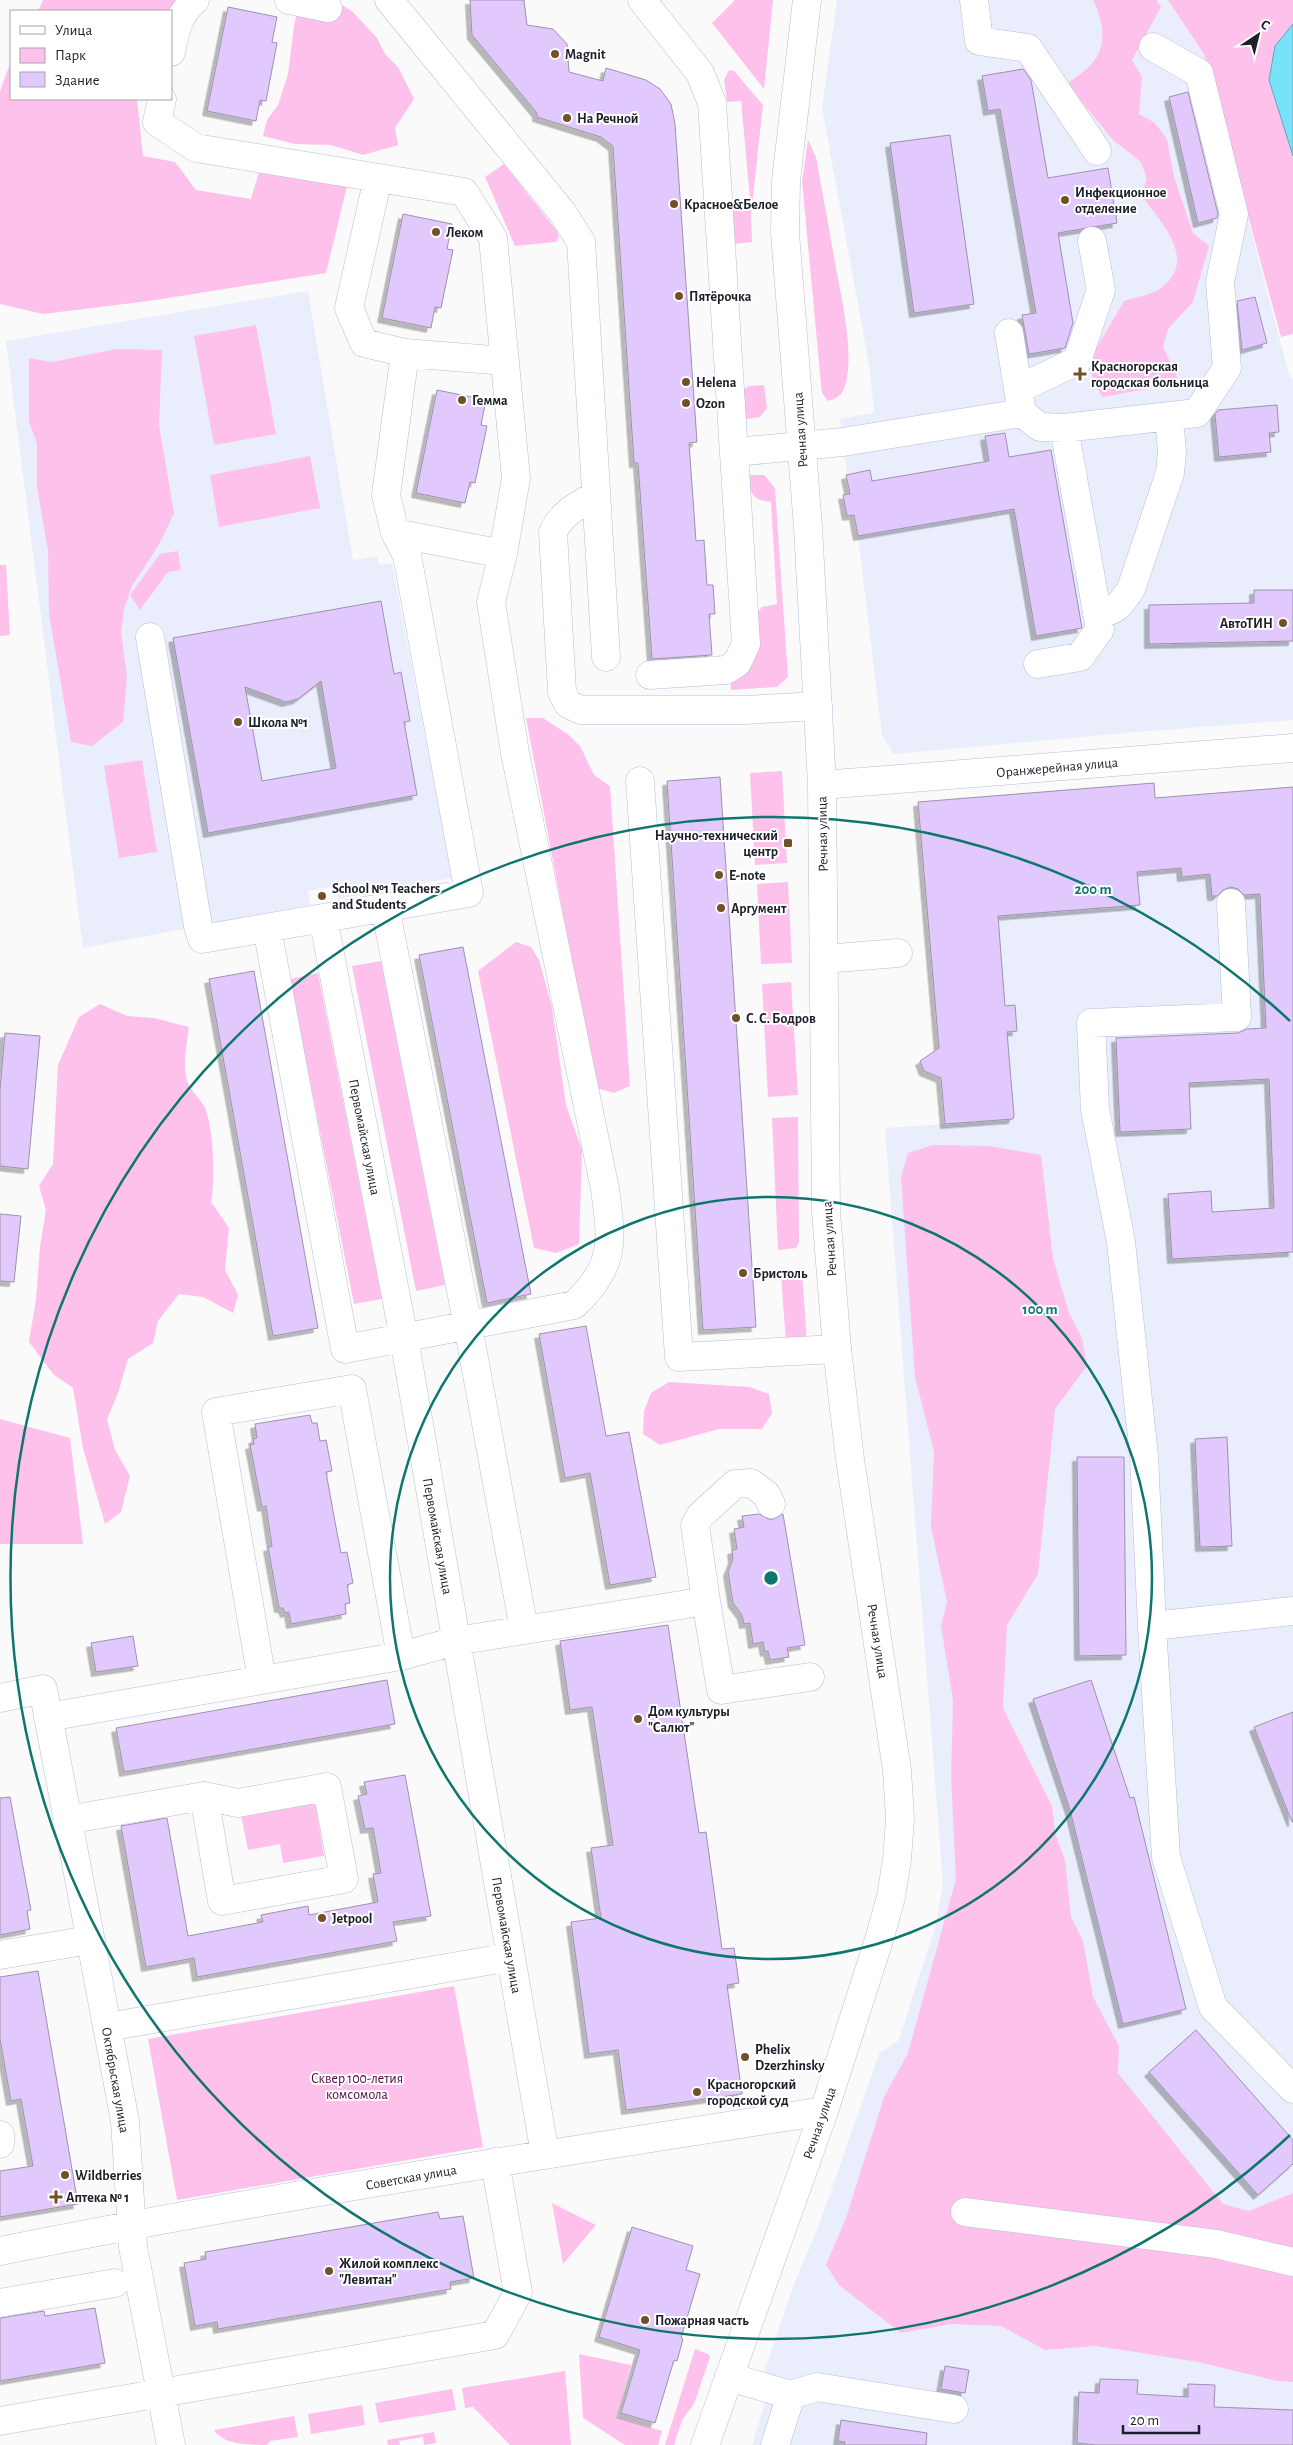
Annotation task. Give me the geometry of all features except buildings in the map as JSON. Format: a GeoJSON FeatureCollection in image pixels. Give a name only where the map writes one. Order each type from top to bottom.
{"type":"FeatureCollection","features":[{"type":"Feature","properties":{"kind":"main road"},"geometry":{"type":"LineString","coordinates":[[172,47],[176,28],[186,8],[195,0]]}},
{"type":"Feature","properties":{"kind":"main road"},"geometry":{"type":"LineString","coordinates":[[289,0],[328,8]]}},
{"type":"Feature","properties":{"kind":"main road"},"geometry":{"type":"LineString","coordinates":[[389,0],[562,212],[581,242],[606,656]]}},
{"type":"Feature","properties":{"kind":"main road"},"geometry":{"type":"LineString","coordinates":[[642,0],[700,72],[712,103],[746,644],[743,654],[737,662],[726,670],[650,674]]}},
{"type":"Feature","properties":{"kind":"main road","name":"Речная улица"},"geometry":{"type":"LineString","coordinates":[[705,2445],[824,2111],[866,1985],[891,1897],[898,1858],[900,1819],[897,1770],[850,1459],[837,1349],[826,1212],[822,785],[801,447],[785,232],[786,181],[807,0]]}},
{"type":"Feature","properties":{"kind":"main road"},"geometry":{"type":"LineString","coordinates":[[974,0],[979,41],[1028,48],[1097,151]]}},
{"type":"Feature","properties":{"kind":"main road"},"geometry":{"type":"LineString","coordinates":[[1009,334],[1020,401],[1040,427],[1064,428],[1197,413],[1227,368],[1220,282],[1234,214],[1200,73],[1153,46]]}},
{"type":"Feature","properties":{"kind":"main road"},"geometry":{"type":"LineString","coordinates":[[162,100],[157,122],[196,148],[464,192],[493,238],[516,478],[503,554],[491,602],[515,753],[603,1180],[611,1236],[606,1264],[590,1290],[574,1305],[345,1349]]}},
{"type":"Feature","properties":{"kind":"main road"},"geometry":{"type":"LineString","coordinates":[[378,178],[349,308],[364,343],[405,353],[505,361]]}},
{"type":"Feature","properties":{"kind":"main road"},"geometry":{"type":"LineString","coordinates":[[735,452],[843,442],[1020,401],[1078,361],[1101,290],[1092,241]]}},
{"type":"Feature","properties":{"kind":"main road"},"geometry":{"type":"LineString","coordinates":[[150,637],[198,926],[202,939],[469,893],[407,556],[394,533],[386,495],[405,353]]}},
{"type":"Feature","properties":{"kind":"main road"},"geometry":{"type":"LineString","coordinates":[[1097,614],[1112,612],[1131,590],[1170,473],[1172,452],[1169,416]]}},
{"type":"Feature","properties":{"kind":"main road"},"geometry":{"type":"LineString","coordinates":[[1038,664],[1080,657],[1100,629],[1064,428]]}},
{"type":"Feature","properties":{"kind":"main road"},"geometry":{"type":"LineString","coordinates":[[596,495],[570,510],[557,523],[553,532],[562,692],[568,704],[581,710],[744,710],[818,706]]}},
{"type":"Feature","properties":{"kind":"main road"},"geometry":{"type":"LineString","coordinates":[[394,533],[503,554]]}},
{"type":"Feature","properties":{"kind":"main road","name":"Оранжерейная улица"},"geometry":{"type":"LineString","coordinates":[[822,785],[1293,748]]}},
{"type":"Feature","properties":{"kind":"main road"},"geometry":{"type":"LineString","coordinates":[[640,781],[679,1357],[837,1349]]}},
{"type":"Feature","properties":{"kind":"main road"},"geometry":{"type":"LineString","coordinates":[[1232,903],[1236,1017],[1091,1023],[1095,1109],[1121,1242],[1144,1456],[1166,1857],[1213,2008],[1293,2089]]}},
{"type":"Feature","properties":{"kind":"main road"},"geometry":{"type":"LineString","coordinates":[[385,907],[468,1326],[524,1629]]}},
{"type":"Feature","properties":{"kind":"main road","name":"Первомайская улица"},"geometry":{"type":"LineString","coordinates":[[323,918],[404,1338],[545,2154]]}},
{"type":"Feature","properties":{"kind":"main road"},"geometry":{"type":"LineString","coordinates":[[267,928],[401,1656]]}},
{"type":"Feature","properties":{"kind":"main road"},"geometry":{"type":"LineString","coordinates":[[824,959],[898,953]]}},
{"type":"Feature","properties":{"kind":"main road"},"geometry":{"type":"LineString","coordinates":[[262,1680],[216,1412],[352,1389]]}},
{"type":"Feature","properties":{"kind":"main road"},"geometry":{"type":"LineString","coordinates":[[770,1504],[766,1494],[751,1482],[735,1484],[700,1516],[695,1525],[721,1690],[810,1678]]}},
{"type":"Feature","properties":{"kind":"main road"},"geometry":{"type":"LineString","coordinates":[[48,1717],[401,1656],[456,1641],[524,1629],[706,1601]]}},
{"type":"Feature","properties":{"kind":"main road"},"geometry":{"type":"LineString","coordinates":[[1152,1626],[1293,1611]]}},
{"type":"Feature","properties":{"kind":"main road","name":"Октябрьская улица"},"geometry":{"type":"LineString","coordinates":[[0,1698],[43,1689],[125,2121],[134,2247],[171,2445]]}},
{"type":"Feature","properties":{"kind":"main road"},"geometry":{"type":"LineString","coordinates":[[67,1820],[204,1796],[238,1803],[327,1787],[344,1880],[222,1901],[204,1796]]}},
{"type":"Feature","properties":{"kind":"main road"},"geometry":{"type":"LineString","coordinates":[[0,1956],[90,1940]]}},
{"type":"Feature","properties":{"kind":"main road"},"geometry":{"type":"LineString","coordinates":[[106,2027],[510,1957]]}},
{"type":"Feature","properties":{"kind":"main road","name":"Советская улица"},"geometry":{"type":"LineString","coordinates":[[0,2251],[132,2225],[495,2162],[824,2111]]}},
{"type":"Feature","properties":{"kind":"main road"},"geometry":{"type":"LineString","coordinates":[[0,2135],[0,2144]]}},
{"type":"Feature","properties":{"kind":"main road"},"geometry":{"type":"LineString","coordinates":[[0,2421],[495,2335],[518,2293],[495,2162]]}},
{"type":"Feature","properties":{"kind":"main road"},"geometry":{"type":"LineString","coordinates":[[965,2212],[1216,2244],[1293,2262]]}},
{"type":"Feature","properties":{"kind":"main road"},"geometry":{"type":"LineString","coordinates":[[0,2303],[115,2282]]}},
{"type":"Feature","properties":{"kind":"main road"},"geometry":{"type":"LineString","coordinates":[[729,2376],[790,2395],[817,2387],[954,2409]]}},
{"type":"Feature","properties":{"kind":"main road"},"geometry":{"type":"LineString","coordinates":[[776,2445],[790,2395]]}},
{"type":"Feature","properties":{"kind":"shaded area","name":"Красногорская городская больница"},"geometry":{"type":"Polygon","coordinates":[[[837,0],[1168,0],[1204,54],[1290,378],[1293,378],[1293,720],[894,754],[882,735],[858,536],[854,515],[847,516],[843,495],[850,493],[840,419],[874,413],[870,370],[822,108],[837,0]]]}},
{"type":"Feature","properties":{"kind":"shaded area","name":"Школа №1"},"geometry":{"type":"Polygon","coordinates":[[[308,291],[353,560],[377,556],[379,565],[392,563],[452,878],[338,899],[335,886],[308,891],[310,905],[83,948],[6,341],[308,291]]]}},
{"type":"Feature","properties":{"kind":"shaded area"},"geometry":{"type":"Polygon","coordinates":[[[1154,783],[1156,798],[1293,787],[1293,2445],[752,2445],[773,2376],[764,2372],[794,2284],[819,2225],[879,2054],[899,2040],[935,1927],[943,1885],[885,1128],[945,1124],[941,1074],[927,1073],[922,1067],[926,1056],[939,1054],[918,802],[1154,783]]]}},
{"type":"Feature","properties":{"kind":"green space"},"geometry":{"type":"Polygon","coordinates":[[[43,0],[180,0],[172,10],[38,10],[43,0]]]}},
{"type":"Feature","properties":{"kind":"green space"},"geometry":{"type":"Polygon","coordinates":[[[301,0],[336,1],[353,12],[377,38],[385,54],[398,67],[414,99],[395,128],[398,145],[363,155],[331,145],[295,144],[263,136],[267,120],[278,105],[288,74],[294,25],[301,0]]]}},
{"type":"Feature","properties":{"kind":"green space"},"geometry":{"type":"Polygon","coordinates":[[[735,0],[773,0],[764,89],[712,23],[735,0]]]}},
{"type":"Feature","properties":{"kind":"green space"},"geometry":{"type":"Polygon","coordinates":[[[1093,0],[1156,0],[1161,7],[1132,60],[1142,77],[1139,114],[1155,123],[1167,139],[1174,177],[1193,233],[1209,246],[1193,302],[1168,329],[1163,347],[1180,383],[1102,397],[1087,364],[1124,301],[1161,288],[1172,277],[1177,265],[1176,253],[1166,229],[1141,195],[1147,179],[1141,162],[1113,140],[1067,84],[1094,61],[1101,47],[1101,22],[1093,0]]]}},
{"type":"Feature","properties":{"kind":"green space"},"geometry":{"type":"Polygon","coordinates":[[[1168,0],[1293,0],[1293,24],[1269,80],[1293,156],[1293,334],[1281,337],[1204,54],[1168,0]]]}},
{"type":"Feature","properties":{"kind":"green space"},"geometry":{"type":"Polygon","coordinates":[[[10,64],[10,100],[137,100],[143,156],[175,162],[196,190],[251,199],[261,165],[349,178],[326,273],[149,301],[43,314],[0,304],[0,91],[10,64]]]}},
{"type":"Feature","properties":{"kind":"green space"},"geometry":{"type":"Polygon","coordinates":[[[729,70],[734,71],[763,105],[751,214],[752,242],[733,244],[730,200],[750,198],[741,101],[727,102],[724,80],[729,70]]]}},
{"type":"Feature","properties":{"kind":"green space"},"geometry":{"type":"Polygon","coordinates":[[[808,140],[816,157],[844,310],[848,345],[847,378],[843,391],[835,399],[828,401],[822,393],[802,181],[808,140]]]}},
{"type":"Feature","properties":{"kind":"green space"},"geometry":{"type":"Polygon","coordinates":[[[504,164],[557,231],[559,237],[556,242],[515,246],[485,177],[504,164]]]}},
{"type":"Feature","properties":{"kind":"green space"},"geometry":{"type":"Polygon","coordinates":[[[256,325],[276,434],[214,445],[194,336],[256,325]]]}},
{"type":"Feature","properties":{"kind":"green space"},"geometry":{"type":"Polygon","coordinates":[[[116,349],[162,350],[159,425],[174,513],[160,543],[132,586],[124,609],[121,632],[127,677],[123,722],[92,746],[71,742],[49,614],[48,550],[37,487],[37,443],[29,422],[29,358],[52,362],[116,349]]]}},
{"type":"Feature","properties":{"kind":"green space"},"geometry":{"type":"Polygon","coordinates":[[[764,385],[767,408],[760,417],[746,419],[743,415],[743,390],[749,386],[764,385]]]}},
{"type":"Feature","properties":{"kind":"green space"},"geometry":{"type":"Polygon","coordinates":[[[310,456],[320,508],[219,527],[210,475],[310,456]]]}},
{"type":"Feature","properties":{"kind":"green space"},"geometry":{"type":"Polygon","coordinates":[[[749,475],[764,475],[775,488],[788,677],[777,687],[731,690],[730,675],[758,612],[762,607],[777,604],[771,502],[760,499],[753,494],[749,475]]]}},
{"type":"Feature","properties":{"kind":"green space"},"geometry":{"type":"Polygon","coordinates":[[[178,551],[181,570],[168,572],[140,610],[130,595],[160,554],[178,551]]]}},
{"type":"Feature","properties":{"kind":"green space"},"geometry":{"type":"Polygon","coordinates":[[[0,565],[6,565],[10,635],[0,636],[0,565]]]}},
{"type":"Feature","properties":{"kind":"green space"},"geometry":{"type":"Polygon","coordinates":[[[526,718],[543,718],[569,735],[580,746],[594,775],[610,786],[630,1086],[614,1093],[596,1088],[526,718]]]}},
{"type":"Feature","properties":{"kind":"green space"},"geometry":{"type":"Polygon","coordinates":[[[142,760],[157,852],[119,858],[104,766],[142,760]]]}},
{"type":"Feature","properties":{"kind":"green space"},"geometry":{"type":"Polygon","coordinates":[[[782,771],[787,863],[755,865],[750,773],[782,771]]]}},
{"type":"Feature","properties":{"kind":"green space"},"geometry":{"type":"Polygon","coordinates":[[[788,882],[792,963],[761,964],[757,884],[788,882]]]}},
{"type":"Feature","properties":{"kind":"green space"},"geometry":{"type":"Polygon","coordinates":[[[516,942],[531,947],[539,960],[552,1007],[566,1105],[582,1150],[579,1244],[556,1253],[534,1248],[478,971],[516,942]]]}},
{"type":"Feature","properties":{"kind":"green space"},"geometry":{"type":"Polygon","coordinates":[[[381,961],[445,1285],[416,1291],[352,966],[381,961]]]}},
{"type":"Feature","properties":{"kind":"green space"},"geometry":{"type":"Polygon","coordinates":[[[318,973],[382,1299],[354,1304],[290,979],[318,973]]]}},
{"type":"Feature","properties":{"kind":"green space"},"geometry":{"type":"Polygon","coordinates":[[[791,982],[798,1095],[768,1097],[762,984],[791,982]]]}},
{"type":"Feature","properties":{"kind":"green space"},"geometry":{"type":"Polygon","coordinates":[[[100,1004],[127,1016],[154,1018],[189,1027],[185,1058],[186,1077],[191,1089],[204,1106],[210,1126],[213,1153],[211,1202],[229,1228],[225,1270],[238,1295],[233,1313],[203,1297],[179,1294],[158,1321],[153,1343],[128,1359],[118,1393],[107,1419],[115,1450],[130,1476],[121,1512],[105,1524],[83,1448],[73,1388],[53,1374],[29,1342],[46,1210],[39,1186],[53,1164],[58,1065],[79,1017],[100,1004]]]}},
{"type":"Feature","properties":{"kind":"green space"},"geometry":{"type":"Polygon","coordinates":[[[798,1117],[799,1242],[796,1248],[778,1250],[772,1118],[798,1117]]]}},
{"type":"Feature","properties":{"kind":"green space"},"geometry":{"type":"Polygon","coordinates":[[[933,1145],[988,1146],[1041,1155],[1053,1258],[1069,1313],[1082,1338],[1087,1366],[1055,1409],[1038,1574],[1007,1625],[1003,1708],[1052,1806],[1055,1833],[1065,1860],[1071,1917],[1083,1941],[1093,1997],[1119,2046],[1118,2073],[1223,2204],[1249,2211],[1293,2193],[1293,2382],[1277,2381],[1198,2362],[1097,2346],[1045,2350],[1001,2326],[951,2324],[901,2333],[839,2285],[826,2265],[846,2218],[884,2097],[908,2053],[956,1879],[951,1777],[953,1700],[941,1626],[947,1602],[931,1527],[934,1452],[915,1377],[901,1177],[908,1153],[933,1145]]]}},
{"type":"Feature","properties":{"kind":"green space"},"geometry":{"type":"Polygon","coordinates":[[[794,1270],[802,1274],[807,1342],[786,1343],[781,1275],[794,1270]]]}},
{"type":"Feature","properties":{"kind":"green space"},"geometry":{"type":"Polygon","coordinates":[[[669,1382],[750,1387],[769,1394],[772,1413],[762,1429],[719,1429],[660,1445],[643,1434],[644,1411],[651,1393],[669,1382]]]}},
{"type":"Feature","properties":{"kind":"green space"},"geometry":{"type":"Polygon","coordinates":[[[0,1419],[70,1438],[83,1544],[0,1544],[0,1419]]]}},
{"type":"Feature","properties":{"kind":"green space"},"geometry":{"type":"Polygon","coordinates":[[[315,1802],[324,1856],[283,1863],[280,1844],[248,1850],[241,1815],[315,1802]]]}},
{"type":"Feature","properties":{"kind":"green space","name":"Сквер 100-летия комсомола"},"geometry":{"type":"Polygon","coordinates":[[[454,1986],[483,2147],[177,2200],[148,2039],[454,1986]]]}},
{"type":"Feature","properties":{"kind":"green space"},"geometry":{"type":"Polygon","coordinates":[[[552,2203],[596,2225],[563,2264],[552,2203]]]}},
{"type":"Feature","properties":{"kind":"green space"},"geometry":{"type":"Polygon","coordinates":[[[695,2349],[708,2354],[710,2357],[694,2404],[682,2420],[674,2445],[665,2445],[695,2349]]]}},
{"type":"Feature","properties":{"kind":"green space"},"geometry":{"type":"Polygon","coordinates":[[[579,2354],[631,2365],[616,2417],[662,2431],[658,2445],[625,2445],[583,2418],[579,2354]]]}},
{"type":"Feature","properties":{"kind":"green space"},"geometry":{"type":"Polygon","coordinates":[[[565,2371],[571,2445],[510,2445],[473,2407],[465,2408],[462,2388],[565,2371]]]}},
{"type":"Feature","properties":{"kind":"green space"},"geometry":{"type":"Polygon","coordinates":[[[452,2389],[456,2410],[379,2423],[375,2403],[452,2389]]]}},
{"type":"Feature","properties":{"kind":"green space"},"geometry":{"type":"Polygon","coordinates":[[[362,2405],[365,2425],[311,2434],[308,2414],[362,2405]]]}},
{"type":"Feature","properties":{"kind":"green space"},"geometry":{"type":"Polygon","coordinates":[[[294,2416],[298,2437],[270,2441],[267,2445],[230,2441],[218,2435],[214,2430],[294,2416]]]}},
{"type":"Feature","properties":{"kind":"green space"},"geometry":{"type":"Polygon","coordinates":[[[434,2432],[436,2443],[424,2445],[423,2437],[399,2441],[400,2445],[388,2445],[387,2440],[434,2432]]]}},
{"type":"Feature","properties":{"kind":"water"},"geometry":{"type":"Polygon","coordinates":[[[1293,24],[1293,156],[1269,80],[1275,46],[1293,24]]]}},
{"type":"Feature","properties":{"kind":"place","name":"Magnit"},"geometry":{"type":"Point","coordinates":[555,54]}},
{"type":"Feature","properties":{"kind":"place","name":"На Речной"},"geometry":{"type":"Point","coordinates":[567,118]}},
{"type":"Feature","properties":{"kind":"place","name":"Инфекционное отделение"},"geometry":{"type":"Point","coordinates":[1065,200]}},
{"type":"Feature","properties":{"kind":"place","name":"Красное&Белое"},"geometry":{"type":"Point","coordinates":[674,204]}},
{"type":"Feature","properties":{"kind":"place","name":"Леком"},"geometry":{"type":"Point","coordinates":[436,232]}},
{"type":"Feature","properties":{"kind":"place","name":"Пятёрочка"},"geometry":{"type":"Point","coordinates":[679,296]}},
{"type":"Feature","properties":{"kind":"place","name":"Красногорская городская больница"},"geometry":{"type":"Point","coordinates":[1080,374]}},
{"type":"Feature","properties":{"kind":"place","name":"Helena"},"geometry":{"type":"Point","coordinates":[686,382]}},
{"type":"Feature","properties":{"kind":"place","name":"Гемма"},"geometry":{"type":"Point","coordinates":[462,400]}},
{"type":"Feature","properties":{"kind":"place","name":"Ozon"},"geometry":{"type":"Point","coordinates":[686,403]}},
{"type":"Feature","properties":{"kind":"place","name":"АвтоТИН"},"geometry":{"type":"Point","coordinates":[1283,623]}},
{"type":"Feature","properties":{"kind":"place","name":"Школа №1"},"geometry":{"type":"Point","coordinates":[238,722]}},
{"type":"Feature","properties":{"kind":"place","name":"Научно-технический центр"},"geometry":{"type":"Point","coordinates":[788,843]}},
{"type":"Feature","properties":{"kind":"place","name":"E-note"},"geometry":{"type":"Point","coordinates":[719,875]}},
{"type":"Feature","properties":{"kind":"place","name":"School №1 Teachers and Students"},"geometry":{"type":"Point","coordinates":[322,896]}},
{"type":"Feature","properties":{"kind":"place","name":"Аргумент"},"geometry":{"type":"Point","coordinates":[721,908]}},
{"type":"Feature","properties":{"kind":"place","name":"С. С. Бодров"},"geometry":{"type":"Point","coordinates":[736,1018]}},
{"type":"Feature","properties":{"kind":"place","name":"Бристоль"},"geometry":{"type":"Point","coordinates":[743,1273]}},
{"type":"Feature","properties":{"kind":"place","name":"Дом культуры \"Салют\""},"geometry":{"type":"Point","coordinates":[638,1719]}},
{"type":"Feature","properties":{"kind":"place","name":"Jetpool"},"geometry":{"type":"Point","coordinates":[322,1918]}},
{"type":"Feature","properties":{"kind":"place","name":"Phelix Dzerzhinsky"},"geometry":{"type":"Point","coordinates":[745,2057]}},
{"type":"Feature","properties":{"kind":"place","name":"Красногорский городской суд"},"geometry":{"type":"Point","coordinates":[697,2092]}},
{"type":"Feature","properties":{"kind":"place","name":"Wildberries"},"geometry":{"type":"Point","coordinates":[65,2175]}},
{"type":"Feature","properties":{"kind":"place","name":"Аптека № 1"},"geometry":{"type":"Point","coordinates":[56,2197]}},
{"type":"Feature","properties":{"kind":"place","name":"Жилой комплекс \"Левитан\""},"geometry":{"type":"Point","coordinates":[329,2271]}},
{"type":"Feature","properties":{"kind":"place","name":"Пожарная часть"},"geometry":{"type":"Point","coordinates":[645,2320]}}]}
